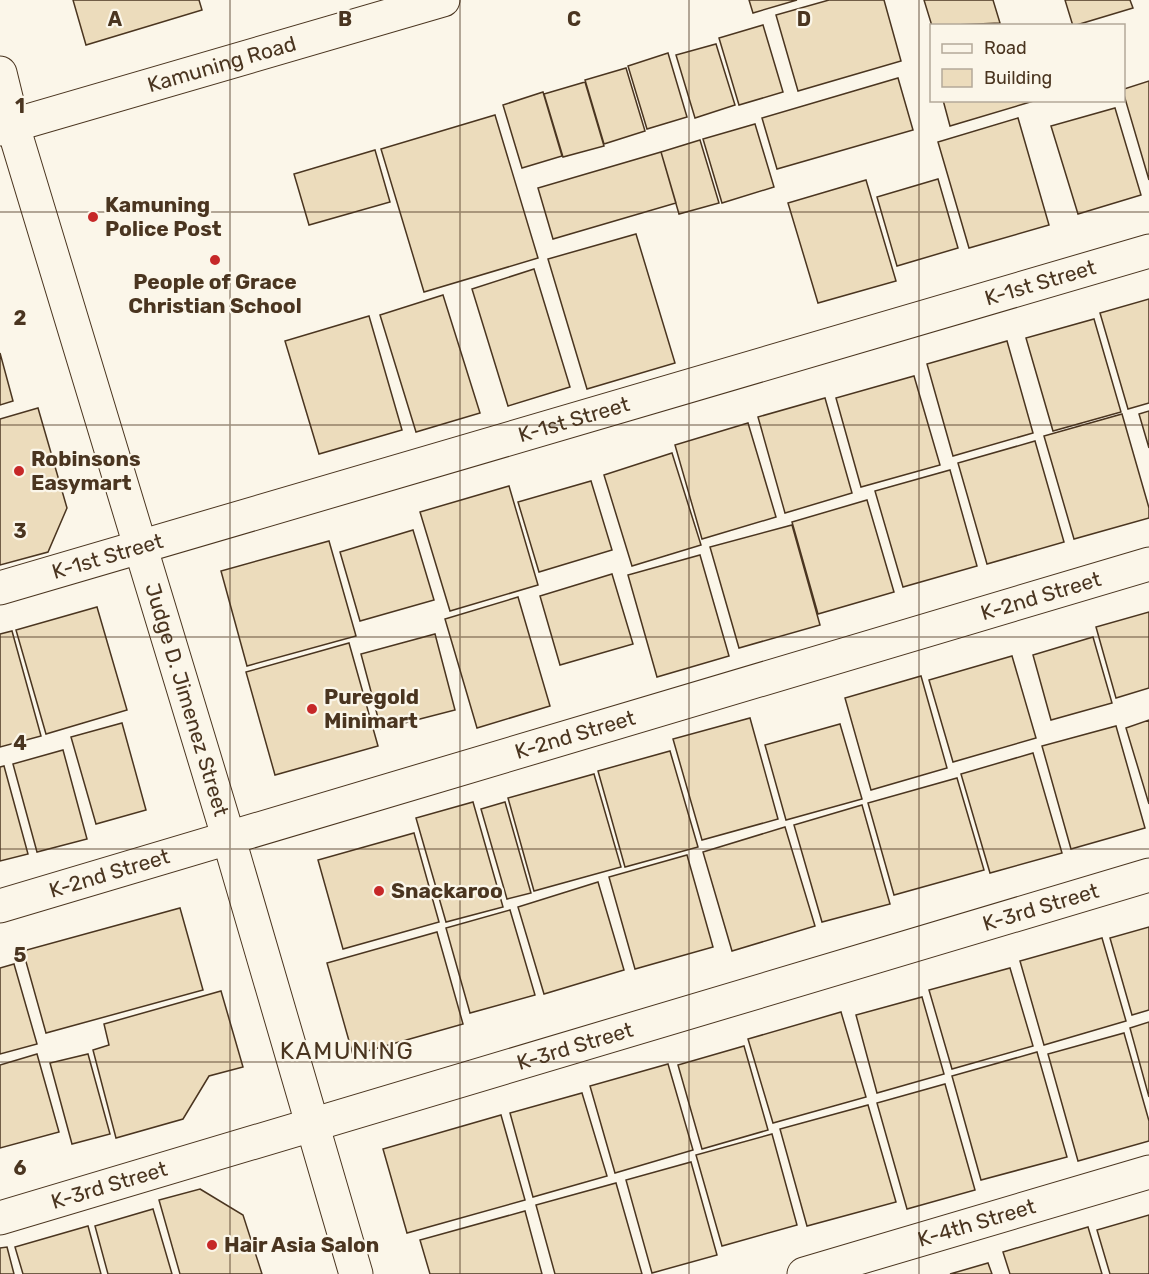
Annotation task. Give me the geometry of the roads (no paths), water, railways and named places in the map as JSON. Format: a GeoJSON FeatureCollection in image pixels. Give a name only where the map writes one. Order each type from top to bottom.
{"type":"FeatureCollection","features":[{"type":"Feature","properties":{"kind":"street","name":"Kamuning Road"},"geometry":{"type":"LineString","coordinates":[[6,128],[443,0]]}},
{"type":"Feature","properties":{"kind":"street","name":"Judge D. Jimenez Street"},"geometry":{"type":"LineString","coordinates":[[0,73],[6,128],[228,836],[356,1274]]}},
{"type":"Feature","properties":{"kind":"street","name":"K-1st Street"},"geometry":{"type":"LineString","coordinates":[[0,588],[1149,251]]}},
{"type":"Feature","properties":{"kind":"street","name":"K-2nd Street"},"geometry":{"type":"LineString","coordinates":[[0,906],[228,836],[1149,564]]}},
{"type":"Feature","properties":{"kind":"street","name":"K-3rd Street"},"geometry":{"type":"LineString","coordinates":[[0,1218],[1149,875]]}},
{"type":"Feature","properties":{"kind":"street","name":"K-4th Street"},"geometry":{"type":"LineString","coordinates":[[804,1274],[1149,1172]]}},
{"type":"Feature","properties":{"kind":"place","name":"Kamuning Police Post"},"geometry":{"type":"Point","coordinates":[93,217]}},
{"type":"Feature","properties":{"kind":"place","name":"People of Grace Christian School"},"geometry":{"type":"Point","coordinates":[215,260]}},
{"type":"Feature","properties":{"kind":"place","name":"Robinsons Easymart"},"geometry":{"type":"Point","coordinates":[19,471]}},
{"type":"Feature","properties":{"kind":"place","name":"Puregold Minimart"},"geometry":{"type":"Point","coordinates":[312,709]}},
{"type":"Feature","properties":{"kind":"place","name":"Snackaroo"},"geometry":{"type":"Point","coordinates":[379,891]}},
{"type":"Feature","properties":{"kind":"place","name":"Hair Asia Salon"},"geometry":{"type":"Point","coordinates":[212,1245]}},
{"type":"Feature","properties":{"kind":"district","name":"KAMUNING"},"geometry":{"type":"Point","coordinates":[347,1051]}}]}
